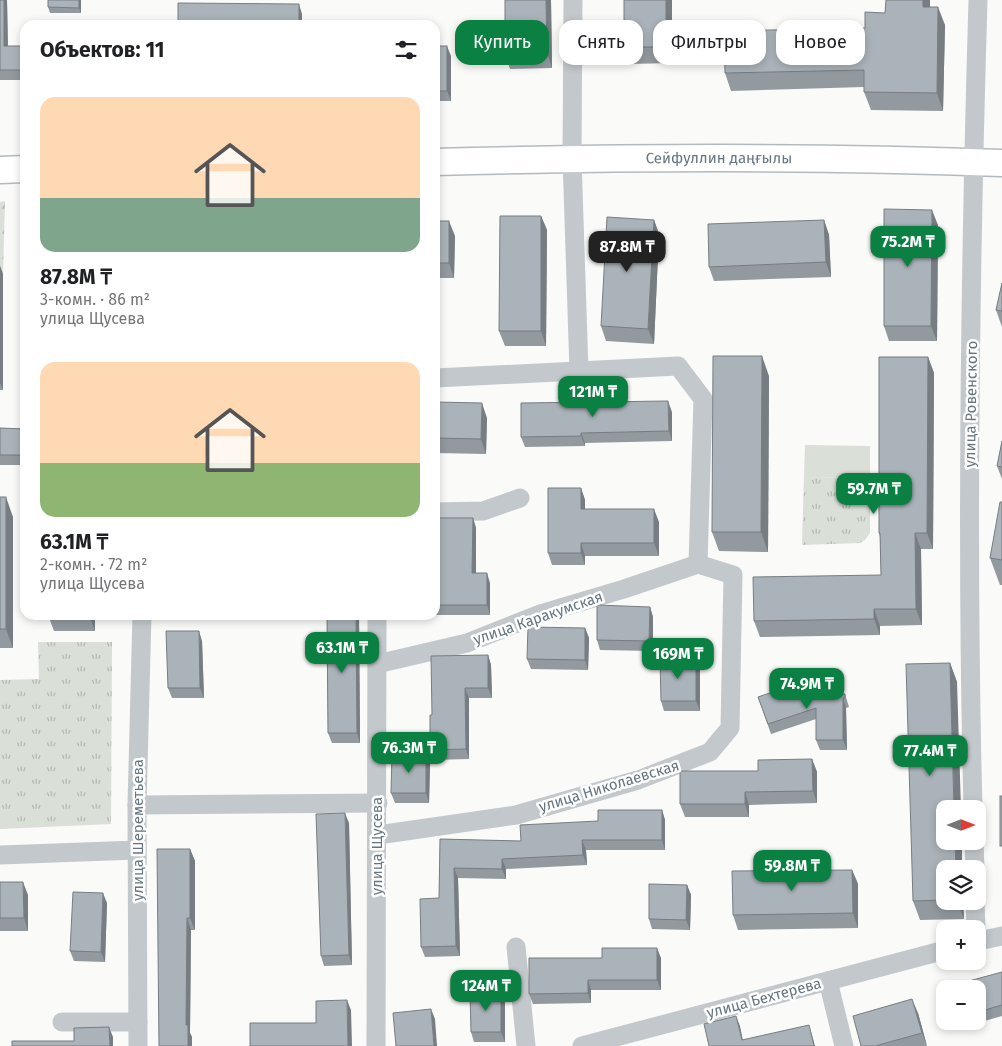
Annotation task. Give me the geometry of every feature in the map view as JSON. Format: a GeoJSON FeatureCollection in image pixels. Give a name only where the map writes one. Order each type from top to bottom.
{"type":"FeatureCollection","features":[{"type":"Feature","properties":{"kind":"main road","name":"Сейфуллин даңғылы"},"geometry":{"type":"LineString","coordinates":[[440,162],[572,158],[858,159],[1002,163]]}},
{"type":"Feature","properties":{"kind":"main road"},"geometry":{"type":"LineString","coordinates":[[0,170],[20,169]]}},
{"type":"Feature","properties":{"kind":"street"},"geometry":{"type":"LineString","coordinates":[[573,0],[572,158],[579,371]]}},
{"type":"Feature","properties":{"kind":"street","name":"улица Ровенского"},"geometry":{"type":"LineString","coordinates":[[973,800],[969,533],[973,162],[978,0]]}},
{"type":"Feature","properties":{"kind":"street"},"geometry":{"type":"LineString","coordinates":[[440,378],[678,366],[703,399],[698,564]]}},
{"type":"Feature","properties":{"kind":"street"},"geometry":{"type":"LineString","coordinates":[[440,512],[483,511],[520,498]]}},
{"type":"Feature","properties":{"kind":"street","name":"улица Каракумская"},"geometry":{"type":"LineString","coordinates":[[377,664],[467,643],[540,614],[624,589],[698,564]]}},
{"type":"Feature","properties":{"kind":"street","name":"улица Николаевская"},"geometry":{"type":"LineString","coordinates":[[378,835],[516,814],[638,780],[710,752],[730,728],[733,575],[698,564]]}},
{"type":"Feature","properties":{"kind":"street","name":"улица Шереметьева"},"geometry":{"type":"LineString","coordinates":[[138,1046],[136,805],[142,620]]}},
{"type":"Feature","properties":{"kind":"street","name":"улица Щусева"},"geometry":{"type":"LineString","coordinates":[[376,1046],[378,835],[377,620]]}},
{"type":"Feature","properties":{"kind":"street"},"geometry":{"type":"LineString","coordinates":[[136,805],[378,803]]}},
{"type":"Feature","properties":{"kind":"street"},"geometry":{"type":"LineString","coordinates":[[0,854],[137,850]]}},
{"type":"Feature","properties":{"kind":"street"},"geometry":{"type":"LineString","coordinates":[[986,940],[1002,936]]}},
{"type":"Feature","properties":{"kind":"street"},"geometry":{"type":"LineString","coordinates":[[516,947],[526,1046]]}},
{"type":"Feature","properties":{"kind":"street","name":"улица Бехтерева"},"geometry":{"type":"LineString","coordinates":[[582,1046],[936,952]]}},
{"type":"Feature","properties":{"kind":"street"},"geometry":{"type":"LineString","coordinates":[[828,981],[844,1046]]}},
{"type":"Feature","properties":{"kind":"street"},"geometry":{"type":"LineString","coordinates":[[62,1022],[138,1022]]}},
{"type":"Feature","properties":{"kind":"green space"},"geometry":{"type":"Polygon","coordinates":[[[5,201],[3,274],[0,274],[0,202],[5,201]]]}},
{"type":"Feature","properties":{"kind":"green space"},"geometry":{"type":"Polygon","coordinates":[[[805,445],[870,446],[870,478],[804,477],[805,445]]]}},
{"type":"Feature","properties":{"kind":"green space"},"geometry":{"type":"Polygon","coordinates":[[[804,477],[870,478],[870,533],[865,540],[860,543],[802,545],[804,477]]]}},
{"type":"Feature","properties":{"kind":"green space"},"geometry":{"type":"Polygon","coordinates":[[[38,642],[112,642],[111,824],[0,829],[0,680],[39,679],[38,642]]]}},
{"type":"Feature","properties":{"kind":"building"},"geometry":{"type":"Polygon","coordinates":[[[0,0],[4,0],[4,46],[20,46],[20,70],[0,70],[0,0]]]}},
{"type":"Feature","properties":{"kind":"building"},"geometry":{"type":"Polygon","coordinates":[[[48,0],[79,0],[79,8],[48,7],[48,0]]]}},
{"type":"Feature","properties":{"kind":"building"},"geometry":{"type":"Polygon","coordinates":[[[505,0],[546,0],[546,20],[505,20],[505,0]]]}},
{"type":"Feature","properties":{"kind":"building"},"geometry":{"type":"Polygon","coordinates":[[[624,0],[666,0],[666,20],[653,20],[653,47],[643,47],[643,20],[624,20],[624,0]]]}},
{"type":"Feature","properties":{"kind":"building"},"geometry":{"type":"Polygon","coordinates":[[[886,0],[923,0],[923,7],[938,7],[937,93],[864,92],[864,70],[725,73],[725,65],[766,65],[766,30],[776,30],[776,65],[865,65],[865,12],[885,13],[886,0]]]}},
{"type":"Feature","properties":{"kind":"building"},"geometry":{"type":"Polygon","coordinates":[[[178,3],[299,4],[299,20],[178,20],[178,3]]]}},
{"type":"Feature","properties":{"kind":"building"},"geometry":{"type":"Polygon","coordinates":[[[440,46],[447,46],[447,91],[440,91],[440,46]]]}},
{"type":"Feature","properties":{"kind":"building"},"geometry":{"type":"Polygon","coordinates":[[[884,209],[932,210],[931,326],[884,326],[884,209]]]}},
{"type":"Feature","properties":{"kind":"building"},"geometry":{"type":"Polygon","coordinates":[[[500,216],[541,216],[541,331],[499,331],[500,216]]]}},
{"type":"Feature","properties":{"kind":"building"},"geometry":{"type":"Polygon","coordinates":[[[607,217],[654,220],[648,329],[601,326],[607,217]]]}},
{"type":"Feature","properties":{"kind":"building"},"geometry":{"type":"Polygon","coordinates":[[[824,220],[826,262],[709,267],[708,224],[824,220]]]}},
{"type":"Feature","properties":{"kind":"building"},"geometry":{"type":"Polygon","coordinates":[[[440,221],[449,221],[449,263],[440,263],[440,221]]]}},
{"type":"Feature","properties":{"kind":"building"},"geometry":{"type":"Polygon","coordinates":[[[1002,283],[1002,311],[996,310],[1002,283]]]}},
{"type":"Feature","properties":{"kind":"building"},"geometry":{"type":"Polygon","coordinates":[[[713,356],[762,356],[761,532],[712,532],[713,356]]]}},
{"type":"Feature","properties":{"kind":"building"},"geometry":{"type":"Polygon","coordinates":[[[879,357],[928,357],[927,533],[915,533],[916,609],[874,609],[874,619],[754,621],[753,577],[881,575],[879,533],[879,357]]]}},
{"type":"Feature","properties":{"kind":"building"},"geometry":{"type":"Polygon","coordinates":[[[668,401],[669,431],[581,433],[581,436],[521,437],[521,403],[668,401]]]}},
{"type":"Feature","properties":{"kind":"building"},"geometry":{"type":"Polygon","coordinates":[[[440,402],[482,403],[481,439],[440,438],[440,402]]]}},
{"type":"Feature","properties":{"kind":"building"},"geometry":{"type":"Polygon","coordinates":[[[0,428],[20,429],[20,455],[0,455],[0,428]]]}},
{"type":"Feature","properties":{"kind":"building"},"geometry":{"type":"Polygon","coordinates":[[[1002,441],[1002,467],[997,466],[1002,441]]]}},
{"type":"Feature","properties":{"kind":"building"},"geometry":{"type":"Polygon","coordinates":[[[548,488],[581,488],[581,509],[654,509],[654,543],[581,543],[581,553],[548,553],[548,488]]]}},
{"type":"Feature","properties":{"kind":"building"},"geometry":{"type":"Polygon","coordinates":[[[0,497],[6,497],[6,629],[0,629],[0,497]]]}},
{"type":"Feature","properties":{"kind":"building"},"geometry":{"type":"Polygon","coordinates":[[[1000,502],[1002,502],[1002,560],[990,558],[1000,502]]]}},
{"type":"Feature","properties":{"kind":"building"},"geometry":{"type":"Polygon","coordinates":[[[440,518],[473,518],[472,573],[487,573],[487,605],[440,605],[440,518]]]}},
{"type":"Feature","properties":{"kind":"building"},"geometry":{"type":"Polygon","coordinates":[[[597,605],[650,607],[649,641],[597,640],[597,605]]]}},
{"type":"Feature","properties":{"kind":"building"},"geometry":{"type":"Polygon","coordinates":[[[327,620],[356,620],[357,733],[328,733],[327,620]]]}},
{"type":"Feature","properties":{"kind":"building"},"geometry":{"type":"Polygon","coordinates":[[[528,627],[585,628],[585,660],[527,659],[528,627]]]}},
{"type":"Feature","properties":{"kind":"building"},"geometry":{"type":"Polygon","coordinates":[[[166,631],[199,631],[200,688],[168,688],[166,631]]]}},
{"type":"Feature","properties":{"kind":"building"},"geometry":{"type":"Polygon","coordinates":[[[488,655],[488,688],[465,688],[466,749],[430,750],[430,715],[432,715],[431,656],[488,655]]]}},
{"type":"Feature","properties":{"kind":"building"},"geometry":{"type":"Polygon","coordinates":[[[660,660],[696,660],[696,701],[661,701],[660,660]]]}},
{"type":"Feature","properties":{"kind":"building"},"geometry":{"type":"Polygon","coordinates":[[[950,663],[954,800],[936,800],[936,850],[955,850],[956,860],[936,860],[936,900],[913,901],[906,664],[950,663]]]}},
{"type":"Feature","properties":{"kind":"building"},"geometry":{"type":"Polygon","coordinates":[[[796,684],[799,695],[845,694],[843,698],[843,740],[816,740],[816,708],[768,724],[758,697],[796,684]]]}},
{"type":"Feature","properties":{"kind":"building"},"geometry":{"type":"Polygon","coordinates":[[[392,754],[426,754],[426,793],[391,793],[392,754]]]}},
{"type":"Feature","properties":{"kind":"building"},"geometry":{"type":"Polygon","coordinates":[[[812,759],[813,791],[745,792],[745,804],[680,804],[680,771],[758,771],[758,760],[812,759]]]}},
{"type":"Feature","properties":{"kind":"building"},"geometry":{"type":"Polygon","coordinates":[[[1000,796],[1002,796],[1002,846],[1000,846],[1000,796]]]}},
{"type":"Feature","properties":{"kind":"building"},"geometry":{"type":"Polygon","coordinates":[[[598,810],[662,810],[662,840],[582,840],[583,855],[502,859],[502,869],[454,868],[456,946],[421,947],[420,899],[439,898],[440,839],[521,841],[520,825],[598,821],[598,810]]]}},
{"type":"Feature","properties":{"kind":"building"},"geometry":{"type":"Polygon","coordinates":[[[345,813],[349,955],[321,956],[316,814],[345,813]]]}},
{"type":"Feature","properties":{"kind":"building"},"geometry":{"type":"Polygon","coordinates":[[[157,849],[190,849],[190,918],[187,918],[186,1025],[188,1025],[188,1046],[159,1046],[157,849]]]}},
{"type":"Feature","properties":{"kind":"building"},"geometry":{"type":"Polygon","coordinates":[[[852,870],[853,913],[733,915],[732,871],[852,870]]]}},
{"type":"Feature","properties":{"kind":"building"},"geometry":{"type":"Polygon","coordinates":[[[0,882],[23,882],[24,918],[0,918],[0,882]]]}},
{"type":"Feature","properties":{"kind":"building"},"geometry":{"type":"Polygon","coordinates":[[[649,884],[687,885],[686,920],[649,919],[649,884]]]}},
{"type":"Feature","properties":{"kind":"building"},"geometry":{"type":"Polygon","coordinates":[[[73,892],[103,893],[101,952],[70,951],[73,892]]]}},
{"type":"Feature","properties":{"kind":"building"},"geometry":{"type":"Polygon","coordinates":[[[602,948],[657,948],[657,980],[588,980],[588,993],[529,994],[529,958],[602,958],[602,948]]]}},
{"type":"Feature","properties":{"kind":"building"},"geometry":{"type":"Polygon","coordinates":[[[1002,972],[1002,1005],[986,1010],[986,980],[973,980],[1002,972]]]}},
{"type":"Feature","properties":{"kind":"building"},"geometry":{"type":"Polygon","coordinates":[[[470,993],[501,993],[501,1032],[471,1032],[470,993]]]}},
{"type":"Feature","properties":{"kind":"building"},"geometry":{"type":"Polygon","coordinates":[[[912,999],[922,1033],[875,1046],[861,1046],[853,1016],[912,999]]]}},
{"type":"Feature","properties":{"kind":"building"},"geometry":{"type":"Polygon","coordinates":[[[347,1000],[348,1046],[250,1046],[250,1023],[316,1023],[316,1001],[347,1000]]]}},
{"type":"Feature","properties":{"kind":"building"},"geometry":{"type":"Polygon","coordinates":[[[431,1009],[434,1046],[396,1046],[393,1013],[431,1009]]]}},
{"type":"Feature","properties":{"kind":"building"},"geometry":{"type":"Polygon","coordinates":[[[736,1016],[742,1040],[809,1025],[814,1046],[709,1046],[704,1024],[736,1016]]]}},
{"type":"Feature","properties":{"kind":"building"},"geometry":{"type":"Polygon","coordinates":[[[109,1027],[110,1046],[12,1046],[12,1041],[74,1041],[74,1028],[109,1027]]]}}]}
